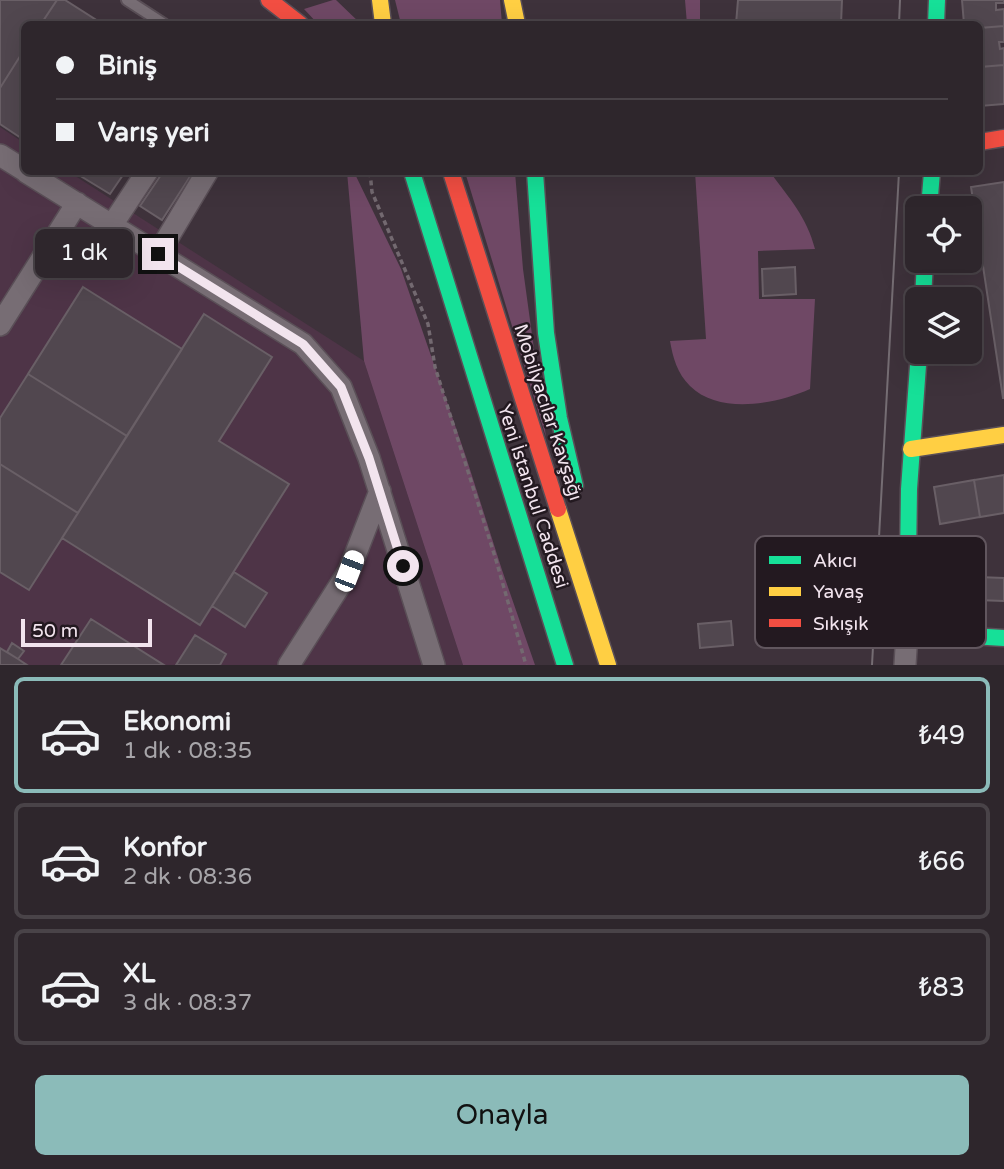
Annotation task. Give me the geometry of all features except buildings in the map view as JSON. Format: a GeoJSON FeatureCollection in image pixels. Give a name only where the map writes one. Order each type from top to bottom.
{"type":"FeatureCollection","features":[{"type":"Feature","properties":{"kind":"main road"},"geometry":{"type":"LineString","coordinates":[[269,0],[294,21]]}},
{"type":"Feature","properties":{"kind":"main road"},"geometry":{"type":"LineString","coordinates":[[380,0],[384,21]]}},
{"type":"Feature","properties":{"kind":"main road"},"geometry":{"type":"LineString","coordinates":[[384,21],[385,0]]}},
{"type":"Feature","properties":{"kind":"main road"},"geometry":{"type":"LineString","coordinates":[[512,0],[516,21]]}},
{"type":"Feature","properties":{"kind":"main road"},"geometry":{"type":"LineString","coordinates":[[522,0],[523,21]]}},
{"type":"Feature","properties":{"kind":"main road"},"geometry":{"type":"LineString","coordinates":[[936,21],[937,0]]}},
{"type":"Feature","properties":{"kind":"main road"},"geometry":{"type":"LineString","coordinates":[[983,142],[1004,138]]}},
{"type":"Feature","properties":{"kind":"main road"},"geometry":{"type":"LineString","coordinates":[[413,175],[463,339]]}},
{"type":"Feature","properties":{"kind":"main road","name":"Mobilyacılar Kavşağı"},"geometry":{"type":"LineString","coordinates":[[452,175],[608,665]]}},
{"type":"Feature","properties":{"kind":"main road","name":"Mobilyacılar Kavşağı"},"geometry":{"type":"LineString","coordinates":[[534,175],[546,333],[559,418],[579,502]]}},
{"type":"Feature","properties":{"kind":"main road"},"geometry":{"type":"LineString","coordinates":[[930,196],[932,175]]}},
{"type":"Feature","properties":{"kind":"main road"},"geometry":{"type":"LineString","coordinates":[[416,237],[436,289],[463,339]]}},
{"type":"Feature","properties":{"kind":"main road","name":"Yeni İstanbul Caddesi"},"geometry":{"type":"LineString","coordinates":[[463,339],[565,665]]}},
{"type":"Feature","properties":{"kind":"main road"},"geometry":{"type":"LineString","coordinates":[[908,536],[911,449],[918,364]]}},
{"type":"Feature","properties":{"kind":"main road"},"geometry":{"type":"LineString","coordinates":[[911,449],[1004,435]]}},
{"type":"Feature","properties":{"kind":"main road"},"geometry":{"type":"LineString","coordinates":[[986,637],[1004,638]]}},
{"type":"Feature","properties":{"kind":"street"},"geometry":{"type":"LineString","coordinates":[[0,155],[21,168]]}},
{"type":"Feature","properties":{"kind":"street"},"geometry":{"type":"LineString","coordinates":[[32,175],[303,344],[341,387],[369,458],[434,665]]}},
{"type":"Feature","properties":{"kind":"street"},"geometry":{"type":"LineString","coordinates":[[113,225],[145,175]]}},
{"type":"Feature","properties":{"kind":"street"},"geometry":{"type":"LineString","coordinates":[[158,254],[205,175]]}},
{"type":"Feature","properties":{"kind":"street"},"geometry":{"type":"LineString","coordinates":[[0,325],[77,203]]}},
{"type":"Feature","properties":{"kind":"street"},"geometry":{"type":"LineString","coordinates":[[289,665],[349,571],[380,491]]}},
{"type":"Feature","properties":{"kind":"lane"},"geometry":{"type":"LineString","coordinates":[[127,0],[159,21]]}},
{"type":"Feature","properties":{"kind":"path"},"geometry":{"type":"LineString","coordinates":[[370,175],[372,192],[428,324],[435,368],[496,559],[526,665]]}},
{"type":"Feature","properties":{"kind":"shaded area"},"geometry":{"type":"Polygon","coordinates":[[[336,0],[358,21],[315,21],[304,9],[336,0]]]}},
{"type":"Feature","properties":{"kind":"shaded area"},"geometry":{"type":"Polygon","coordinates":[[[395,0],[500,0],[502,21],[400,21],[395,0]]]}},
{"type":"Feature","properties":{"kind":"shaded area"},"geometry":{"type":"Polygon","coordinates":[[[685,0],[700,0],[700,21],[687,21],[685,0]]]}},
{"type":"Feature","properties":{"kind":"shaded area"},"geometry":{"type":"Polygon","coordinates":[[[0,127],[21,141],[21,175],[74,175],[364,361],[463,665],[0,665],[0,127]]]}},
{"type":"Feature","properties":{"kind":"shaded area"},"geometry":{"type":"Polygon","coordinates":[[[347,175],[355,175],[401,269],[535,665],[463,665],[364,361],[347,175]]]}},
{"type":"Feature","properties":{"kind":"shaded area"},"geometry":{"type":"Polygon","coordinates":[[[466,175],[515,175],[523,269],[546,437],[466,175]]]}},
{"type":"Feature","properties":{"kind":"shaded area"},"geometry":{"type":"Polygon","coordinates":[[[695,175],[772,175],[802,217],[815,249],[758,251],[759,299],[815,299],[810,389],[781,399],[748,404],[716,401],[702,395],[690,386],[679,371],[670,341],[706,339],[695,175]]]}},
{"type":"Feature","properties":{"kind":"tram line"},"geometry":{"type":"LineString","coordinates":[[899,21],[900,0]]}},
{"type":"Feature","properties":{"kind":"tram line"},"geometry":{"type":"LineString","coordinates":[[879,536],[899,175]]}},
{"type":"Feature","properties":{"kind":"tram line"},"geometry":{"type":"LineString","coordinates":[[872,665],[873,648]]}},
{"type":"Feature","properties":{"kind":"traffic: fast"},"geometry":{"type":"LineString","coordinates":[[936,21],[937,0]]}},
{"type":"Feature","properties":{"kind":"traffic: fast"},"geometry":{"type":"LineString","coordinates":[[413,175],[565,665]]}},
{"type":"Feature","properties":{"kind":"traffic: fast"},"geometry":{"type":"LineString","coordinates":[[535,175],[546,333],[559,418],[575,486]]}},
{"type":"Feature","properties":{"kind":"traffic: fast"},"geometry":{"type":"LineString","coordinates":[[930,196],[932,175]]}},
{"type":"Feature","properties":{"kind":"traffic: fast"},"geometry":{"type":"LineString","coordinates":[[924,273],[924,287]]}},
{"type":"Feature","properties":{"kind":"traffic: fast"},"geometry":{"type":"LineString","coordinates":[[908,536],[918,364]]}},
{"type":"Feature","properties":{"kind":"traffic: fast"},"geometry":{"type":"LineString","coordinates":[[986,637],[1004,638]]}},
{"type":"Feature","properties":{"kind":"traffic: slow"},"geometry":{"type":"LineString","coordinates":[[380,0],[383,21]]}},
{"type":"Feature","properties":{"kind":"traffic: slow"},"geometry":{"type":"LineString","coordinates":[[512,0],[516,21]]}},
{"type":"Feature","properties":{"kind":"traffic: slow"},"geometry":{"type":"LineString","coordinates":[[911,449],[1004,435]]}},
{"type":"Feature","properties":{"kind":"traffic: slow"},"geometry":{"type":"LineString","coordinates":[[558,509],[608,665]]}},
{"type":"Feature","properties":{"kind":"traffic: jam"},"geometry":{"type":"LineString","coordinates":[[269,0],[296,21]]}},
{"type":"Feature","properties":{"kind":"traffic: jam"},"geometry":{"type":"LineString","coordinates":[[983,142],[1004,138]]}},
{"type":"Feature","properties":{"kind":"traffic: jam"},"geometry":{"type":"LineString","coordinates":[[452,175],[558,509]]}},
{"type":"Feature","properties":{"kind":"route"},"geometry":{"type":"LineString","coordinates":[[158,254],[303,344],[341,387],[369,458],[403,566]]}}]}
